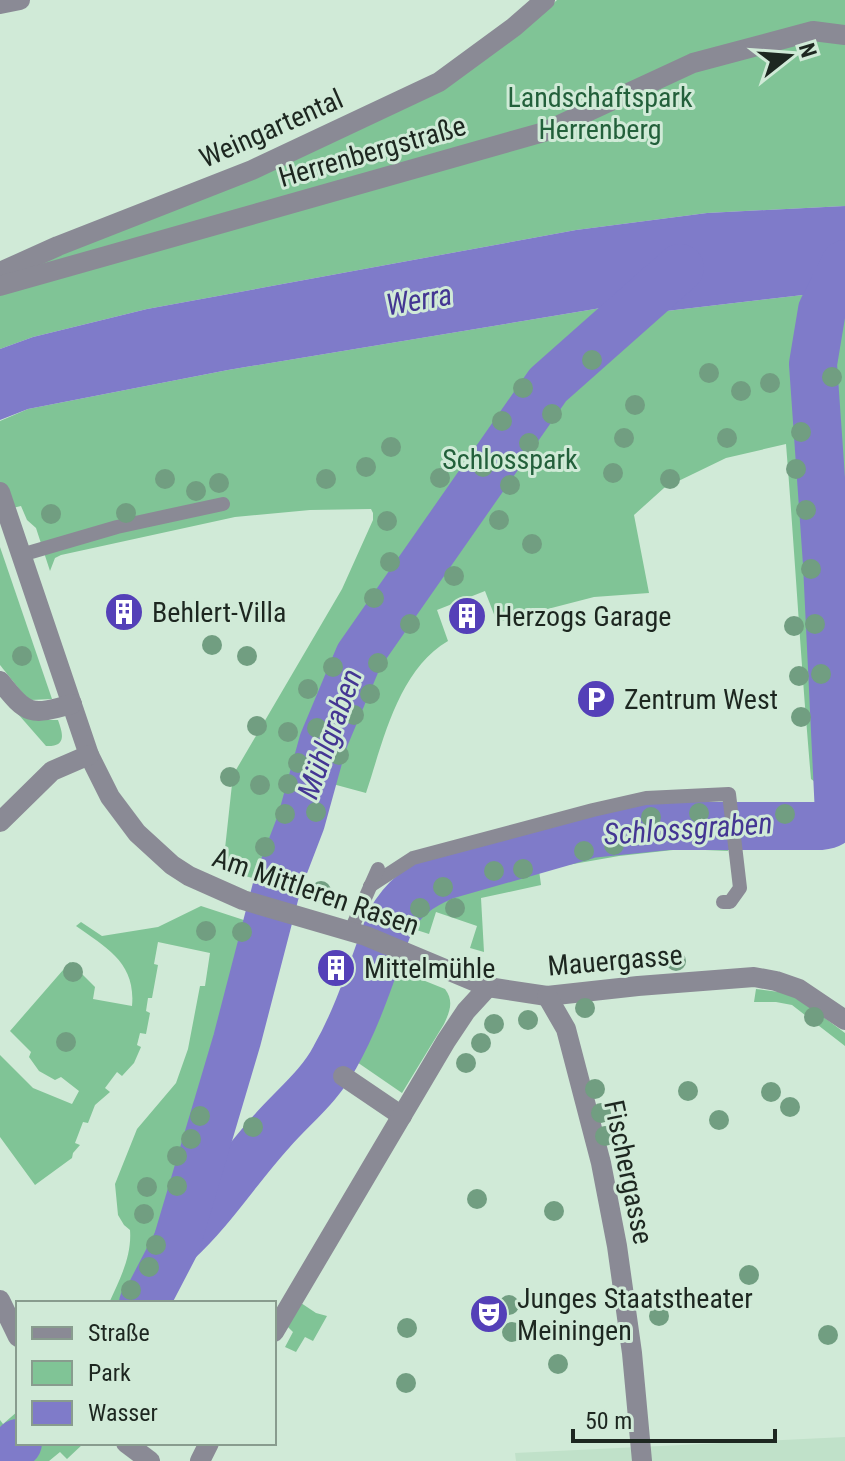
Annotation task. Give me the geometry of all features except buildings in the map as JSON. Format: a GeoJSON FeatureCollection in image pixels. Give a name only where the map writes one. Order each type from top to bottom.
{"type":"FeatureCollection","features":[{"type":"Feature","properties":{"kind":"street"},"geometry":{"type":"LineString","coordinates":[[0,4],[20,0]]}},
{"type":"Feature","properties":{"kind":"street","name":"Weingartental"},"geometry":{"type":"LineString","coordinates":[[0,272],[252,170],[439,82],[545,0]]}},
{"type":"Feature","properties":{"kind":"street","name":"Herrenbergstraße"},"geometry":{"type":"LineString","coordinates":[[0,286],[544,132],[693,63],[813,31],[845,35]]}},
{"type":"Feature","properties":{"kind":"street","name":"Am Mittleren Rasen"},"geometry":{"type":"LineString","coordinates":[[0,492],[89,755],[110,797],[137,833],[189,876],[243,900],[358,934],[488,987]]}},
{"type":"Feature","properties":{"kind":"street"},"geometry":{"type":"LineString","coordinates":[[0,681],[17,703],[28,710],[36,712],[72,704]]}},
{"type":"Feature","properties":{"kind":"street"},"geometry":{"type":"LineString","coordinates":[[0,822],[52,771],[89,755]]}},
{"type":"Feature","properties":{"kind":"street","name":"Mauergasse"},"geometry":{"type":"LineString","coordinates":[[488,987],[547,996],[754,977],[799,989],[845,1020]]}},
{"type":"Feature","properties":{"kind":"street"},"geometry":{"type":"LineString","coordinates":[[276,1329],[446,1041],[466,1011],[488,987]]}},
{"type":"Feature","properties":{"kind":"street","name":"Fischergasse"},"geometry":{"type":"LineString","coordinates":[[547,996],[566,1029],[606,1186],[630,1338],[642,1461]]}},
{"type":"Feature","properties":{"kind":"street"},"geometry":{"type":"LineString","coordinates":[[343,1076],[402,1116]]}},
{"type":"Feature","properties":{"kind":"street"},"geometry":{"type":"LineString","coordinates":[[0,1300],[16,1333]]}},
{"type":"Feature","properties":{"kind":"street"},"geometry":{"type":"LineString","coordinates":[[129,1445],[150,1461]]}},
{"type":"Feature","properties":{"kind":"lane"},"geometry":{"type":"LineString","coordinates":[[21,555],[117,527],[223,504]]}},
{"type":"Feature","properties":{"kind":"lane"},"geometry":{"type":"LineString","coordinates":[[370,886],[413,858],[593,810],[646,798],[729,794],[740,888],[730,902],[723,902]]}},
{"type":"Feature","properties":{"kind":"lane"},"geometry":{"type":"LineString","coordinates":[[358,934],[370,886],[378,869]]}},
{"type":"Feature","properties":{"kind":"shaded area"},"geometry":{"type":"Polygon","coordinates":[[[845,1437],[845,1461],[516,1461],[515,1453],[845,1437]]]}},
{"type":"Feature","properties":{"kind":"green space","name":"Landschaftspark Herrenberg"},"geometry":{"type":"Polygon","coordinates":[[[557,0],[845,0],[845,206],[707,213],[576,230],[147,309],[33,337],[0,349],[0,278],[519,35],[557,0]]]}},
{"type":"Feature","properties":{"kind":"green space","name":"Schlosspark"},"geometry":{"type":"Polygon","coordinates":[[[845,293],[845,571],[820,573],[829,787],[822,787],[811,779],[786,444],[726,458],[664,488],[634,515],[649,593],[594,597],[497,622],[485,591],[437,610],[448,641],[416,670],[405,688],[386,730],[366,793],[329,783],[302,892],[223,867],[233,775],[342,589],[373,520],[371,509],[310,510],[235,517],[61,555],[55,558],[50,571],[36,528],[27,520],[21,506],[0,511],[0,421],[28,409],[228,370],[601,308],[658,312],[845,293]]]}},
{"type":"Feature","properties":{"kind":"green space"},"geometry":{"type":"Polygon","coordinates":[[[0,547],[52,699],[31,700],[0,665],[0,547]]]}},
{"type":"Feature","properties":{"kind":"green space"},"geometry":{"type":"Polygon","coordinates":[[[18,714],[40,720],[58,720],[62,739],[53,746],[46,746],[18,714]]]}},
{"type":"Feature","properties":{"kind":"green space"},"geometry":{"type":"Polygon","coordinates":[[[721,804],[728,851],[682,849],[539,870],[541,885],[481,898],[484,952],[470,948],[477,926],[436,912],[429,934],[373,916],[384,891],[420,867],[598,818],[647,809],[721,804]]]}},
{"type":"Feature","properties":{"kind":"green space"},"geometry":{"type":"Polygon","coordinates":[[[201,906],[259,925],[238,1019],[211,1111],[145,1292],[138,1301],[110,1301],[124,1267],[130,1240],[130,1230],[118,1215],[115,1184],[137,1129],[176,1083],[188,1049],[200,986],[205,986],[210,953],[158,942],[154,964],[158,965],[152,998],[148,998],[146,1011],[150,1013],[146,1034],[140,1033],[137,1045],[141,1047],[134,1063],[122,1076],[117,1072],[105,1088],[110,1092],[95,1105],[88,1123],[83,1122],[75,1143],[80,1145],[72,1158],[35,1185],[0,1137],[0,1055],[33,1088],[72,1104],[79,1091],[61,1077],[55,1080],[39,1071],[29,1057],[31,1052],[10,1031],[70,962],[95,987],[93,999],[132,1006],[129,978],[117,958],[76,926],[81,922],[102,936],[158,927],[201,906]]]}},
{"type":"Feature","properties":{"kind":"green space"},"geometry":{"type":"Polygon","coordinates":[[[383,964],[445,989],[450,1002],[444,1024],[402,1093],[354,1060],[348,1067],[341,1063],[383,964]]]}},
{"type":"Feature","properties":{"kind":"green space"},"geometry":{"type":"Polygon","coordinates":[[[756,989],[798,998],[845,1033],[845,1046],[792,1005],[754,1002],[756,989]]]}},
{"type":"Feature","properties":{"kind":"green space"},"geometry":{"type":"Polygon","coordinates":[[[301,1303],[327,1316],[313,1341],[305,1337],[296,1352],[285,1347],[293,1332],[287,1326],[301,1303]]]}},
{"type":"Feature","properties":{"kind":"green space"},"geometry":{"type":"Polygon","coordinates":[[[16,1413],[16,1434],[0,1450],[0,1420],[3,1424],[16,1413]]]}},
{"type":"Feature","properties":{"kind":"green space"},"geometry":{"type":"Polygon","coordinates":[[[30,1445],[82,1445],[67,1459],[60,1452],[49,1461],[13,1461],[30,1445]]]}},
{"type":"Feature","properties":{"kind":"water","name":"Werra"},"geometry":{"type":"Polygon","coordinates":[[[845,206],[845,293],[658,312],[601,308],[228,370],[28,409],[0,420],[0,349],[33,337],[147,309],[576,230],[707,213],[845,206]]]}},
{"type":"Feature","properties":{"kind":"waterway","name":"Schlossgraben"},"geometry":{"type":"LineString","coordinates":[[177,1242],[329,1068],[358,1008],[390,922],[407,899],[420,889],[444,876],[591,834],[669,826],[820,826],[831,823],[837,817],[827,564],[813,364],[822,310],[845,264]]}},
{"type":"Feature","properties":{"kind":"waterway","name":"Mühlgraben"},"geometry":{"type":"LineString","coordinates":[[144,1301],[177,1242],[237,1040],[278,882],[301,822],[323,742],[359,656],[548,385],[680,268]]}},
{"type":"Feature","properties":{"kind":"waterway","name":"Mühlgraben"},"geometry":{"type":"LineString","coordinates":[[0,1459],[16,1445]]}},
{"type":"Feature","properties":{"kind":"place","name":"Behlert-Villa"},"geometry":{"type":"Point","coordinates":[124,612]}},
{"type":"Feature","properties":{"kind":"place","name":"Herzogs Garage"},"geometry":{"type":"Point","coordinates":[467,616]}},
{"type":"Feature","properties":{"kind":"place","name":"Zentrum West"},"geometry":{"type":"Point","coordinates":[596,699]}},
{"type":"Feature","properties":{"kind":"place","name":"Mittelmühle"},"geometry":{"type":"Point","coordinates":[336,968]}},
{"type":"Feature","properties":{"kind":"place","name":"Junges Staatstheater Meiningen"},"geometry":{"type":"Point","coordinates":[489,1314]}}]}
